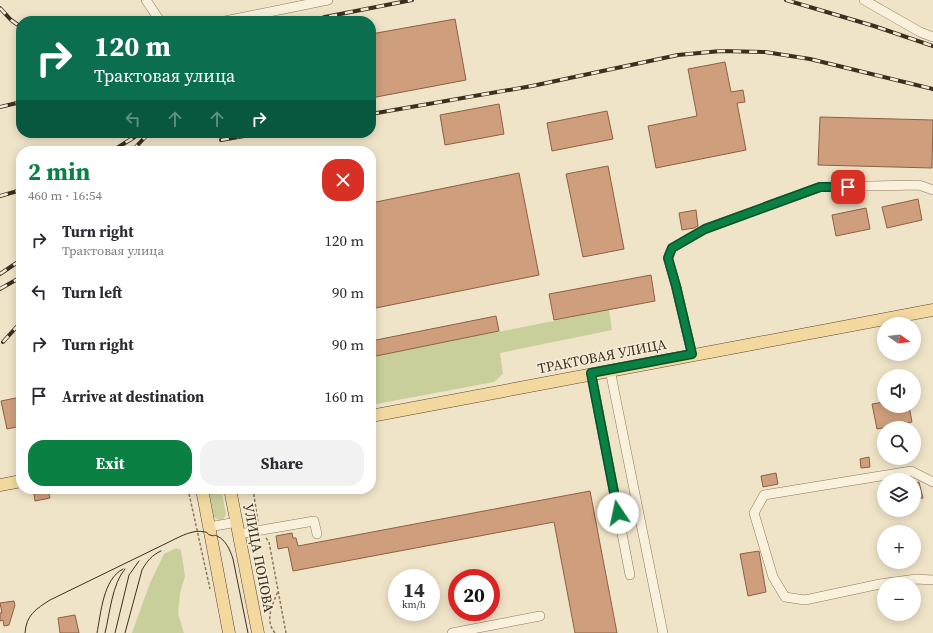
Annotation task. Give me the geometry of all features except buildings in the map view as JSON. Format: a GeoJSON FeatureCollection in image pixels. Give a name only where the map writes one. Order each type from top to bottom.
{"type":"FeatureCollection","features":[{"type":"Feature","properties":{"kind":"main road","name":"ТРАКТОВАЯ УЛИЦА"},"geometry":{"type":"LineString","coordinates":[[376,415],[591,373],[933,310]]}},
{"type":"Feature","properties":{"kind":"main road"},"geometry":{"type":"LineString","coordinates":[[0,485],[16,482]]}},
{"type":"Feature","properties":{"kind":"main road"},"geometry":{"type":"LineString","coordinates":[[203,494],[229,633]]}},
{"type":"Feature","properties":{"kind":"main road","name":"УЛИЦА ПОПОВА"},"geometry":{"type":"LineString","coordinates":[[231,494],[258,633]]}},
{"type":"Feature","properties":{"kind":"street"},"geometry":{"type":"LineString","coordinates":[[146,0],[157,16]]}},
{"type":"Feature","properties":{"kind":"street"},"geometry":{"type":"LineString","coordinates":[[250,16],[328,0]]}},
{"type":"Feature","properties":{"kind":"street"},"geometry":{"type":"LineString","coordinates":[[864,0],[920,32],[933,37]]}},
{"type":"Feature","properties":{"kind":"street"},"geometry":{"type":"LineString","coordinates":[[692,354],[668,258],[672,248],[705,229],[820,187],[919,186],[933,190]]}},
{"type":"Feature","properties":{"kind":"street"},"geometry":{"type":"LineString","coordinates":[[610,370],[664,633]]}},
{"type":"Feature","properties":{"kind":"street"},"geometry":{"type":"LineString","coordinates":[[591,373],[630,575]]}},
{"type":"Feature","properties":{"kind":"street"},"geometry":{"type":"LineString","coordinates":[[933,484],[911,472],[764,495],[754,513],[773,577],[786,597],[805,600],[880,584],[916,579],[933,580]]}},
{"type":"Feature","properties":{"kind":"street"},"geometry":{"type":"LineString","coordinates":[[239,534],[314,521],[317,534]]}},
{"type":"Feature","properties":{"kind":"street"},"geometry":{"type":"LineString","coordinates":[[209,527],[237,522]]}},
{"type":"Feature","properties":{"kind":"street"},"geometry":{"type":"LineString","coordinates":[[452,633],[540,616]]}},
{"type":"Feature","properties":{"kind":"path"},"geometry":{"type":"LineString","coordinates":[[189,494],[211,596]]}},
{"type":"Feature","properties":{"kind":"path"},"geometry":{"type":"LineString","coordinates":[[253,494],[259,530],[269,542],[286,633]]}},
{"type":"Feature","properties":{"kind":"path"},"geometry":{"type":"LineString","coordinates":[[273,633],[269,615],[278,591]]}},
{"type":"Feature","properties":{"kind":"green space"},"geometry":{"type":"Polygon","coordinates":[[[609,310],[612,330],[500,353],[503,374],[494,382],[376,404],[376,356],[609,310]]]}},
{"type":"Feature","properties":{"kind":"green space"},"geometry":{"type":"Polygon","coordinates":[[[210,494],[222,494],[226,514],[224,519],[219,520],[214,517],[210,494]]]}},
{"type":"Feature","properties":{"kind":"green space"},"geometry":{"type":"Polygon","coordinates":[[[176,548],[181,550],[185,576],[180,593],[178,614],[184,633],[132,633],[150,583],[164,554],[176,548]]]}},
{"type":"Feature","properties":{"kind":"tram line"},"geometry":{"type":"LineString","coordinates":[[25,633],[27,622],[33,613],[50,600],[179,537],[196,531],[206,532],[213,536],[216,535],[229,549],[233,559],[248,633]]}},
{"type":"Feature","properties":{"kind":"tram line"},"geometry":{"type":"LineString","coordinates":[[125,633],[142,570],[150,559],[161,551]]}},
{"type":"Feature","properties":{"kind":"tram line"},"geometry":{"type":"LineString","coordinates":[[115,633],[129,575],[139,561]]}},
{"type":"Feature","properties":{"kind":"tram line"},"geometry":{"type":"LineString","coordinates":[[97,633],[107,588],[116,574],[123,569]]}},
{"type":"Feature","properties":{"kind":"tram line"},"geometry":{"type":"LineString","coordinates":[[105,633],[114,591],[125,569]]}},
{"type":"Feature","properties":{"kind":"railway"},"geometry":{"type":"LineString","coordinates":[[330,16],[412,0]]}},
{"type":"Feature","properties":{"kind":"railway"},"geometry":{"type":"LineString","coordinates":[[786,0],[874,26],[933,46]]}},
{"type":"Feature","properties":{"kind":"railway"},"geometry":{"type":"LineString","coordinates":[[0,8],[16,24]]}},
{"type":"Feature","properties":{"kind":"railway"},"geometry":{"type":"LineString","coordinates":[[376,113],[532,86],[678,55],[721,51],[765,52],[810,59],[933,89]]}},
{"type":"Feature","properties":{"kind":"railway"},"geometry":{"type":"LineString","coordinates":[[0,107],[16,103]]}},
{"type":"Feature","properties":{"kind":"railway"},"geometry":{"type":"LineString","coordinates":[[120,146],[133,138]]}},
{"type":"Feature","properties":{"kind":"railway"},"geometry":{"type":"LineString","coordinates":[[137,146],[144,138]]}},
{"type":"Feature","properties":{"kind":"railway"},"geometry":{"type":"LineString","coordinates":[[221,140],[232,138]]}},
{"type":"Feature","properties":{"kind":"railway"},"geometry":{"type":"LineString","coordinates":[[0,196],[16,191]]}},
{"type":"Feature","properties":{"kind":"railway"},"geometry":{"type":"LineString","coordinates":[[0,274],[16,263]]}},
{"type":"Feature","properties":{"kind":"railway"},"geometry":{"type":"LineString","coordinates":[[0,289],[16,280]]}},
{"type":"Feature","properties":{"kind":"railway"},"geometry":{"type":"LineString","coordinates":[[3,342],[16,328]]}},
{"type":"Feature","properties":{"kind":"route"},"geometry":{"type":"LineString","coordinates":[[618,513],[591,373],[692,354],[668,258],[672,248],[705,229],[820,187],[848,187]]}}]}
